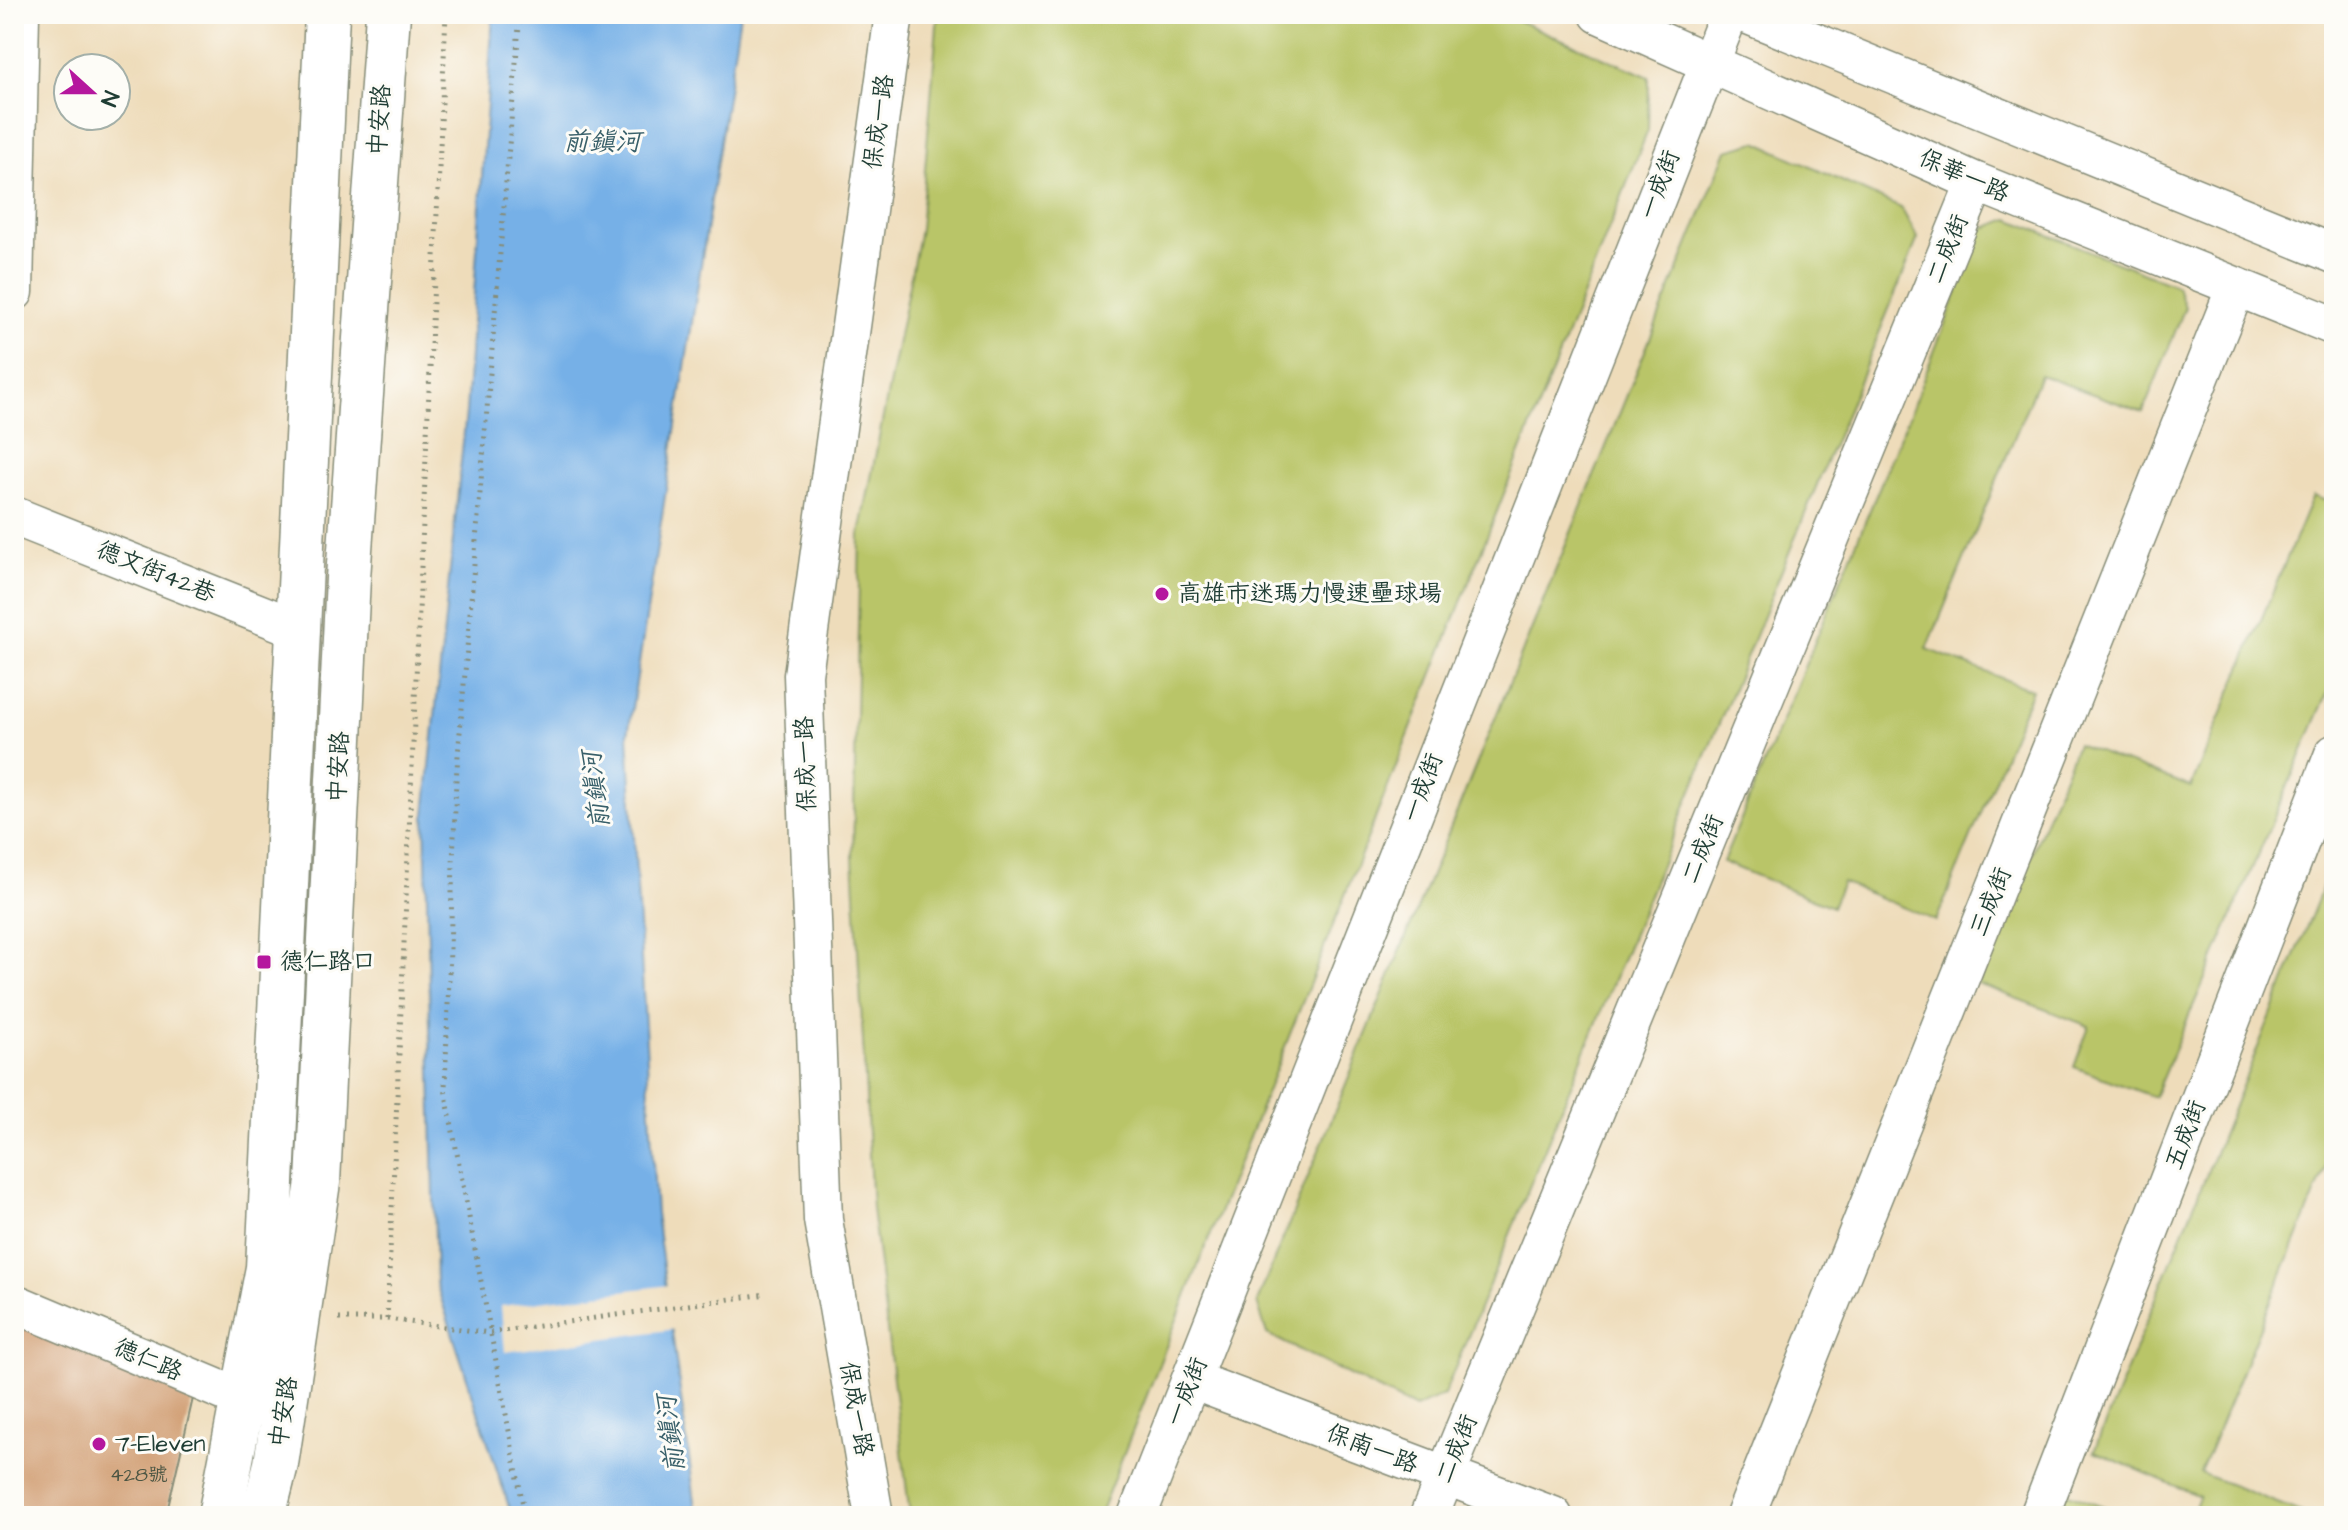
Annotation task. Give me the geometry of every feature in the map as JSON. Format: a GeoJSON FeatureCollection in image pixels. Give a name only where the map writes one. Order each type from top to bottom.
{"type":"FeatureCollection","features":[{"type":"Feature","properties":{"kind":"street"},"geometry":{"type":"LineString","coordinates":[[14,292],[20,14]]}},
{"type":"Feature","properties":{"kind":"street","name":"中安路"},"geometry":{"type":"LineString","coordinates":[[220,1516],[240,1398],[268,1268],[327,14]]}},
{"type":"Feature","properties":{"kind":"street","name":"中安路"},"geometry":{"type":"LineString","coordinates":[[263,1516],[285,1409],[318,1182],[348,578],[388,14]]}},
{"type":"Feature","properties":{"kind":"street","name":"保成一路"},"geometry":{"type":"LineString","coordinates":[[874,1516],[823,1220],[803,675],[894,14]]}},
{"type":"Feature","properties":{"kind":"street","name":"保華一路"},"geometry":{"type":"LineString","coordinates":[[1599,14],[1709,60],[1976,182],[2334,326]]}},
{"type":"Feature","properties":{"kind":"street","name":"一成街"},"geometry":{"type":"LineString","coordinates":[[1137,1516],[1729,14]]}},
{"type":"Feature","properties":{"kind":"street"},"geometry":{"type":"LineString","coordinates":[[1746,14],[2334,254]]}},
{"type":"Feature","properties":{"kind":"street","name":"二成街"},"geometry":{"type":"LineString","coordinates":[[1429,1516],[1976,182]]}},
{"type":"Feature","properties":{"kind":"street","name":"三成街"},"geometry":{"type":"LineString","coordinates":[[1745,1516],[2236,287]]}},
{"type":"Feature","properties":{"kind":"street","name":"德文街42巷"},"geometry":{"type":"LineString","coordinates":[[14,516],[298,629]]}},
{"type":"Feature","properties":{"kind":"street","name":"五成街"},"geometry":{"type":"LineString","coordinates":[[2039,1516],[2334,754]]}},
{"type":"Feature","properties":{"kind":"street","name":"德仁路"},"geometry":{"type":"LineString","coordinates":[[14,1303],[240,1398],[285,1409]]}},
{"type":"Feature","properties":{"kind":"street","name":"保南一路"},"geometry":{"type":"LineString","coordinates":[[1192,1380],[1553,1516]]}},
{"type":"Feature","properties":{"kind":"path"},"geometry":{"type":"LineString","coordinates":[[387,1319],[446,14]]}},
{"type":"Feature","properties":{"kind":"path"},"geometry":{"type":"LineString","coordinates":[[520,14],[457,765],[445,1089],[525,1516]]}},
{"type":"Feature","properties":{"kind":"path"},"geometry":{"type":"LineString","coordinates":[[298,1319],[387,1319],[489,1333],[766,1294]]}},
{"type":"Feature","properties":{"kind":"green space"},"geometry":{"type":"Polygon","coordinates":[[[938,14],[1503,14],[1649,77],[1648,130],[1099,1516],[910,1516],[872,1208],[853,857],[860,534],[920,229],[938,14]]]}},
{"type":"Feature","properties":{"kind":"green space"},"geometry":{"type":"Polygon","coordinates":[[[1756,142],[1901,208],[1918,238],[1444,1395],[1415,1408],[1267,1334],[1257,1302],[1727,150],[1756,142]]]}},
{"type":"Feature","properties":{"kind":"green space"},"geometry":{"type":"Polygon","coordinates":[[[2009,219],[2177,286],[2185,307],[2143,412],[2040,375],[1927,649],[2032,690],[1936,921],[1842,882],[1832,907],[1723,862],[1907,421],[1982,229],[2009,219]]]}},
{"type":"Feature","properties":{"kind":"green space"},"geometry":{"type":"Polygon","coordinates":[[[2313,496],[2334,504],[2334,678],[2154,1097],[2074,1067],[2089,1026],[1978,984],[2077,744],[2191,787],[2313,496]]]}},
{"type":"Feature","properties":{"kind":"green space"},"geometry":{"type":"Polygon","coordinates":[[[2325,882],[2334,885],[2334,1148],[2200,1473],[2308,1515],[2192,1516],[2199,1496],[2094,1451],[2325,882]]]}},
{"type":"Feature","properties":{"kind":"green space"},"geometry":{"type":"Polygon","coordinates":[[[2063,1491],[2129,1516],[2054,1516],[2063,1491]]]}},
{"type":"Feature","properties":{"kind":"water","name":"前鎮河"},"geometry":{"type":"Polygon","coordinates":[[[493,14],[740,14],[628,734],[656,1214],[697,1516],[512,1516],[436,1283],[425,815],[466,412],[493,14]]]}},
{"type":"Feature","properties":{"kind":"pier"},"geometry":{"type":"Polygon","coordinates":[[[670,1285],[676,1329],[505,1352],[501,1306],[670,1285]]]}},
{"type":"Feature","properties":{"kind":"building","name":"7-Eleven"},"geometry":{"type":"Polygon","coordinates":[[[14,1322],[193,1398],[166,1516],[14,1516],[14,1322]]]}},
{"type":"Feature","properties":{"kind":"place","name":"高雄市迷瑪力慢速壘球場"},"geometry":{"type":"Point","coordinates":[1162,594]}},
{"type":"Feature","properties":{"kind":"place","name":"德仁路口"},"geometry":{"type":"Point","coordinates":[264,962]}},
{"type":"Feature","properties":{"kind":"place","name":"7-Eleven"},"geometry":{"type":"Point","coordinates":[99,1444]}}]}
